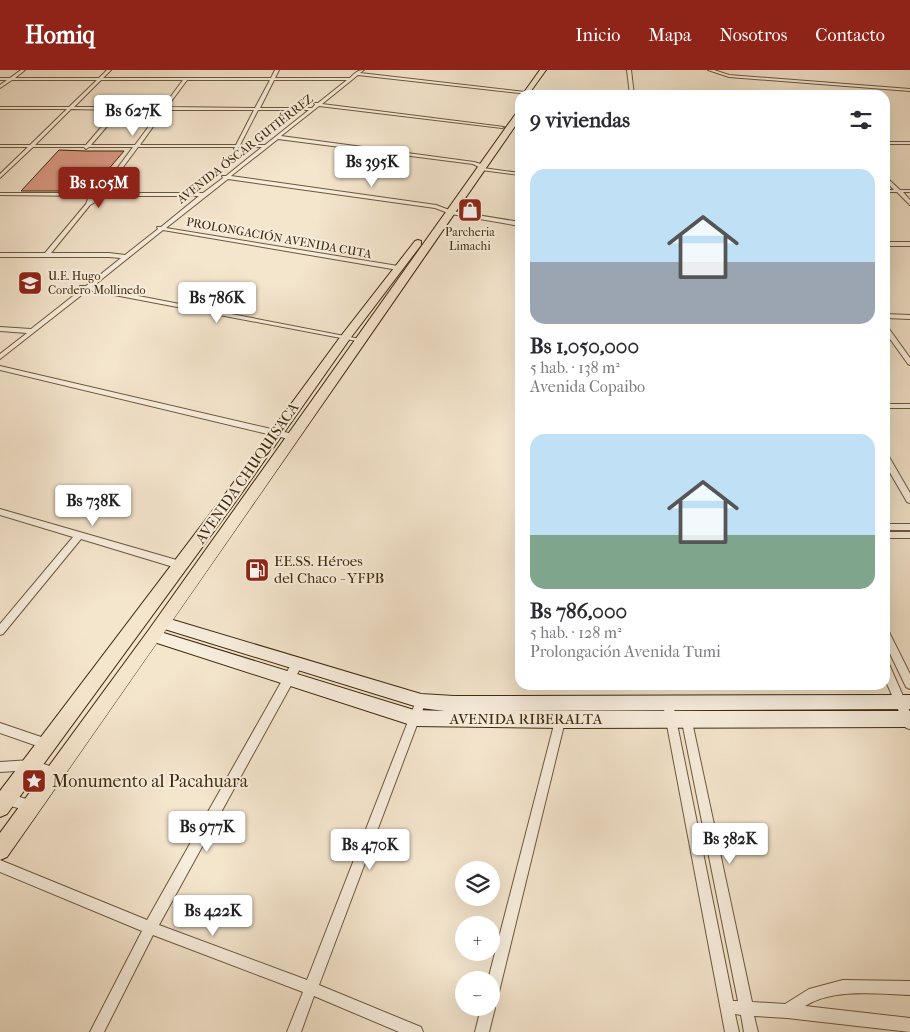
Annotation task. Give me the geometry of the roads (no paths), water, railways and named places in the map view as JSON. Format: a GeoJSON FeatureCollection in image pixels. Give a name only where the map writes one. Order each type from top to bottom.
{"type":"FeatureCollection","features":[{"type":"Feature","properties":{"kind":"main road","name":"AVENIDA CHUQUISACA"},"geometry":{"type":"LineString","coordinates":[[531,90],[543,70]]}},
{"type":"Feature","properties":{"kind":"main road","name":"AVENIDA CHUQUISACA"},"geometry":{"type":"LineString","coordinates":[[533,90],[551,70]]}},
{"type":"Feature","properties":{"kind":"main road","name":"AVENIDA CHUQUISACA"},"geometry":{"type":"LineString","coordinates":[[0,850],[158,630],[360,341],[418,251],[479,164],[503,125],[515,111]]}},
{"type":"Feature","properties":{"kind":"main road","name":"AVENIDA CHUQUISACA"},"geometry":{"type":"LineString","coordinates":[[479,164],[515,120]]}},
{"type":"Feature","properties":{"kind":"main road","name":"AVENIDA CHUQUISACA"},"geometry":{"type":"LineString","coordinates":[[2,800],[31,765],[278,433],[345,338],[400,266],[418,251]]}},
{"type":"Feature","properties":{"kind":"street"},"geometry":{"type":"LineString","coordinates":[[0,91],[23,70]]}},
{"type":"Feature","properties":{"kind":"street"},"geometry":{"type":"LineString","coordinates":[[0,177],[32,148],[109,70]]}},
{"type":"Feature","properties":{"kind":"street"},"geometry":{"type":"LineString","coordinates":[[237,147],[277,70]]}},
{"type":"Feature","properties":{"kind":"street","name":"AVENIDA ÓSCAR GUTIÉRREZ"},"geometry":{"type":"LineString","coordinates":[[0,357],[82,287],[163,226],[220,177],[362,70]]}},
{"type":"Feature","properties":{"kind":"street"},"geometry":{"type":"LineString","coordinates":[[629,70],[631,90]]}},
{"type":"Feature","properties":{"kind":"street"},"geometry":{"type":"LineString","coordinates":[[710,70],[729,76],[910,90]]}},
{"type":"Feature","properties":{"kind":"street"},"geometry":{"type":"LineString","coordinates":[[0,79],[16,77],[273,78],[353,75],[515,94]]}},
{"type":"Feature","properties":{"kind":"street"},"geometry":{"type":"LineString","coordinates":[[99,196],[187,78]]}},
{"type":"Feature","properties":{"kind":"street"},"geometry":{"type":"LineString","coordinates":[[0,87],[10,79]]}},
{"type":"Feature","properties":{"kind":"street"},"geometry":{"type":"LineString","coordinates":[[0,108],[257,108],[315,105],[503,125]]}},
{"type":"Feature","properties":{"kind":"street"},"geometry":{"type":"LineString","coordinates":[[86,147],[120,108]]}},
{"type":"Feature","properties":{"kind":"street"},"geometry":{"type":"LineString","coordinates":[[276,135],[479,164],[515,172]]}},
{"type":"Feature","properties":{"kind":"street","name":"AVENIDA ÓSCAR GUTIÉRREZ"},"geometry":{"type":"LineString","coordinates":[[163,226],[192,199],[205,195],[276,135]]}},
{"type":"Feature","properties":{"kind":"street"},"geometry":{"type":"LineString","coordinates":[[890,144],[910,144]]}},
{"type":"Feature","properties":{"kind":"street"},"geometry":{"type":"LineString","coordinates":[[0,147],[260,148]]}},
{"type":"Feature","properties":{"kind":"street"},"geometry":{"type":"LineString","coordinates":[[86,147],[135,148]]}},
{"type":"Feature","properties":{"kind":"street"},"geometry":{"type":"LineString","coordinates":[[47,255],[128,149]]}},
{"type":"Feature","properties":{"kind":"street"},"geometry":{"type":"LineString","coordinates":[[890,176],[910,197]]}},
{"type":"Feature","properties":{"kind":"street"},"geometry":{"type":"LineString","coordinates":[[220,177],[515,223]]}},
{"type":"Feature","properties":{"kind":"street"},"geometry":{"type":"LineString","coordinates":[[890,180],[903,189],[910,203]]}},
{"type":"Feature","properties":{"kind":"street"},"geometry":{"type":"LineString","coordinates":[[890,189],[903,189]]}},
{"type":"Feature","properties":{"kind":"street"},"geometry":{"type":"LineString","coordinates":[[0,194],[90,199]]}},
{"type":"Feature","properties":{"kind":"street"},"geometry":{"type":"LineString","coordinates":[[99,196],[192,199]]}},
{"type":"Feature","properties":{"kind":"street"},"geometry":{"type":"LineString","coordinates":[[0,199],[90,199],[99,196],[198,197]]}},
{"type":"Feature","properties":{"kind":"street","name":"PROLONGACIÓN AVENIDA CUTA"},"geometry":{"type":"LineString","coordinates":[[163,226],[400,266]]}},
{"type":"Feature","properties":{"kind":"street"},"geometry":{"type":"LineString","coordinates":[[890,244],[910,244]]}},
{"type":"Feature","properties":{"kind":"street"},"geometry":{"type":"LineString","coordinates":[[0,255],[122,257]]}},
{"type":"Feature","properties":{"kind":"street"},"geometry":{"type":"LineString","coordinates":[[82,287],[360,341]]}},
{"type":"Feature","properties":{"kind":"street"},"geometry":{"type":"LineString","coordinates":[[890,316],[910,316]]}},
{"type":"Feature","properties":{"kind":"street"},"geometry":{"type":"LineString","coordinates":[[0,328],[29,331]]}},
{"type":"Feature","properties":{"kind":"street","name":"AVENIDA ÓSCAR GUTIÉRREZ"},"geometry":{"type":"LineString","coordinates":[[0,351],[29,331]]}},
{"type":"Feature","properties":{"kind":"street"},"geometry":{"type":"LineString","coordinates":[[890,334],[910,363]]}},
{"type":"Feature","properties":{"kind":"street"},"geometry":{"type":"LineString","coordinates":[[0,368],[293,437]]}},
{"type":"Feature","properties":{"kind":"street"},"geometry":{"type":"LineString","coordinates":[[890,406],[910,406]]}},
{"type":"Feature","properties":{"kind":"street"},"geometry":{"type":"LineString","coordinates":[[890,466],[910,500]]}},
{"type":"Feature","properties":{"kind":"street"},"geometry":{"type":"LineString","coordinates":[[1,514],[180,565]]}},
{"type":"Feature","properties":{"kind":"street"},"geometry":{"type":"LineString","coordinates":[[890,527],[910,527]]}},
{"type":"Feature","properties":{"kind":"street"},"geometry":{"type":"LineString","coordinates":[[0,631],[80,535]]}},
{"type":"Feature","properties":{"kind":"street"},"geometry":{"type":"LineString","coordinates":[[890,535],[910,535]]}},
{"type":"Feature","properties":{"kind":"street","name":"AVENIDA RIBERALTA"},"geometry":{"type":"LineString","coordinates":[[158,630],[293,672],[414,718],[560,720],[677,711],[905,702]]}},
{"type":"Feature","properties":{"kind":"street"},"geometry":{"type":"LineString","coordinates":[[890,643],[910,684]]}},
{"type":"Feature","properties":{"kind":"street"},"geometry":{"type":"LineString","coordinates":[[97,1032],[150,928],[293,672]]}},
{"type":"Feature","properties":{"kind":"street","name":"AVENIDA RIBERALTA"},"geometry":{"type":"LineString","coordinates":[[293,672],[421,700],[454,704],[564,702],[677,711],[909,721]]}},
{"type":"Feature","properties":{"kind":"street"},"geometry":{"type":"LineString","coordinates":[[890,676],[905,702],[909,721]]}},
{"type":"Feature","properties":{"kind":"street"},"geometry":{"type":"LineString","coordinates":[[294,1032],[421,700]]}},
{"type":"Feature","properties":{"kind":"street"},"geometry":{"type":"LineString","coordinates":[[497,971],[564,702]]}},
{"type":"Feature","properties":{"kind":"street"},"geometry":{"type":"LineString","coordinates":[[677,711],[732,1032]]}},
{"type":"Feature","properties":{"kind":"street"},"geometry":{"type":"LineString","coordinates":[[677,711],[751,1032]]}},
{"type":"Feature","properties":{"kind":"street"},"geometry":{"type":"LineString","coordinates":[[0,728],[46,744]]}},
{"type":"Feature","properties":{"kind":"street"},"geometry":{"type":"LineString","coordinates":[[0,767],[31,765],[55,773]]}},
{"type":"Feature","properties":{"kind":"street"},"geometry":{"type":"LineString","coordinates":[[2,800],[32,806]]}},
{"type":"Feature","properties":{"kind":"street"},"geometry":{"type":"LineString","coordinates":[[0,866],[150,928],[311,988],[416,1032]]}},
{"type":"Feature","properties":{"kind":"street"},"geometry":{"type":"LineString","coordinates":[[787,1010],[809,996],[843,987],[910,988]]}},
{"type":"Feature","properties":{"kind":"street"},"geometry":{"type":"LineString","coordinates":[[727,1006],[787,1010],[895,1028],[910,1025]]}},
{"type":"Feature","properties":{"kind":"street"},"geometry":{"type":"LineString","coordinates":[[482,1032],[486,1016]]}},
{"type":"Feature","properties":{"kind":"place","name":"Parcheria Limachi"},"geometry":{"type":"Point","coordinates":[470,210]}},
{"type":"Feature","properties":{"kind":"place","name":"U.E. Hugo Cordero Mollinedo"},"geometry":{"type":"Point","coordinates":[30,283]}},
{"type":"Feature","properties":{"kind":"place","name":"EE.SS. Héroes del Chaco - YFPB"},"geometry":{"type":"Point","coordinates":[257,570]}},
{"type":"Feature","properties":{"kind":"place","name":"Monumento al Pacahuara"},"geometry":{"type":"Point","coordinates":[34,781]}}]}
